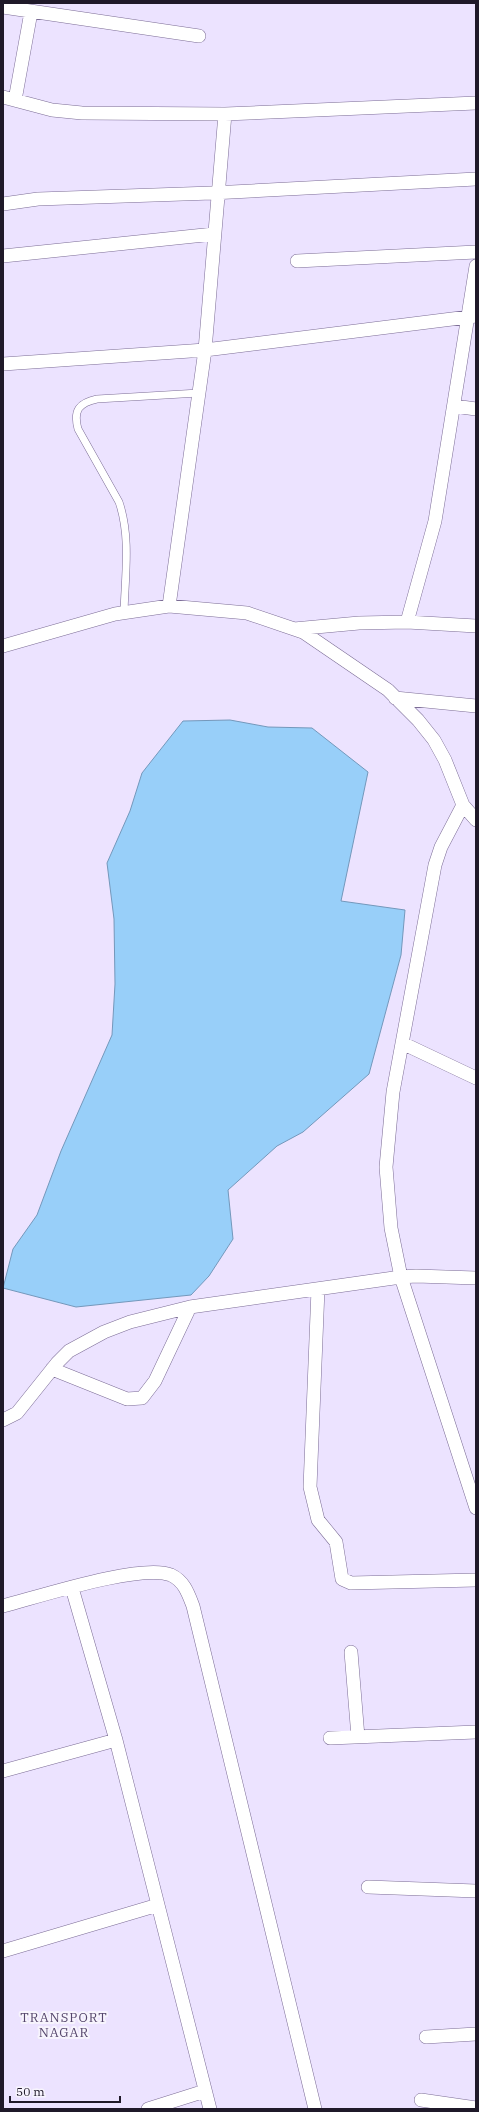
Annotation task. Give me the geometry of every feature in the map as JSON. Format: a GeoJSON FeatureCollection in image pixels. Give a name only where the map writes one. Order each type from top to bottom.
{"type":"FeatureCollection","features":[{"type":"Feature","properties":{"kind":"street"},"geometry":{"type":"LineString","coordinates":[[3,7],[199,36]]}},
{"type":"Feature","properties":{"kind":"street"},"geometry":{"type":"LineString","coordinates":[[31,12],[9,99],[52,110],[82,112],[225,114],[476,104]]}},
{"type":"Feature","properties":{"kind":"street"},"geometry":{"type":"LineString","coordinates":[[169,606],[205,350],[225,114]]}},
{"type":"Feature","properties":{"kind":"street"},"geometry":{"type":"LineString","coordinates":[[3,204],[38,199],[218,193],[476,179]]}},
{"type":"Feature","properties":{"kind":"street"},"geometry":{"type":"LineString","coordinates":[[3,256],[214,234]]}},
{"type":"Feature","properties":{"kind":"street"},"geometry":{"type":"LineString","coordinates":[[297,261],[476,252]]}},
{"type":"Feature","properties":{"kind":"street"},"geometry":{"type":"LineString","coordinates":[[407,622],[435,521],[454,406],[472,317],[476,266]]}},
{"type":"Feature","properties":{"kind":"street"},"geometry":{"type":"LineString","coordinates":[[3,364],[205,350],[472,317]]}},
{"type":"Feature","properties":{"kind":"street"},"geometry":{"type":"LineString","coordinates":[[454,406],[476,409]]}},
{"type":"Feature","properties":{"kind":"street"},"geometry":{"type":"LineString","coordinates":[[3,646],[124,613],[169,606],[247,613],[304,632],[388,690],[418,720],[434,740],[445,760],[463,805],[476,820]]}},
{"type":"Feature","properties":{"kind":"street"},"geometry":{"type":"LineString","coordinates":[[293,629],[358,623],[407,622],[476,626]]}},
{"type":"Feature","properties":{"kind":"street"},"geometry":{"type":"LineString","coordinates":[[396,698],[476,706]]}},
{"type":"Feature","properties":{"kind":"street"},"geometry":{"type":"LineString","coordinates":[[463,805],[441,847],[435,865],[393,1092],[386,1167],[391,1228],[401,1277],[476,1508]]}},
{"type":"Feature","properties":{"kind":"street"},"geometry":{"type":"LineString","coordinates":[[402,1043],[476,1078]]}},
{"type":"Feature","properties":{"kind":"street"},"geometry":{"type":"LineString","coordinates":[[3,1420],[17,1413],[52,1369],[69,1351],[104,1332],[154,1315],[190,1307],[401,1277],[476,1278]]}},
{"type":"Feature","properties":{"kind":"street"},"geometry":{"type":"LineString","coordinates":[[318,1289],[310,1487],[318,1520],[336,1542],[342,1579],[351,1583],[476,1580]]}},
{"type":"Feature","properties":{"kind":"street"},"geometry":{"type":"LineString","coordinates":[[52,1369],[127,1399],[142,1398],[155,1380],[190,1307]]}},
{"type":"Feature","properties":{"kind":"street"},"geometry":{"type":"LineString","coordinates":[[3,1606],[114,1577],[153,1571],[170,1575],[183,1583],[190,1596],[315,2109]]}},
{"type":"Feature","properties":{"kind":"street"},"geometry":{"type":"LineString","coordinates":[[72,1588],[116,1740],[210,2109]]}},
{"type":"Feature","properties":{"kind":"street"},"geometry":{"type":"LineString","coordinates":[[351,1652],[358,1737]]}},
{"type":"Feature","properties":{"kind":"street"},"geometry":{"type":"LineString","coordinates":[[330,1738],[476,1732]]}},
{"type":"Feature","properties":{"kind":"street"},"geometry":{"type":"LineString","coordinates":[[3,1772],[116,1740]]}},
{"type":"Feature","properties":{"kind":"street"},"geometry":{"type":"LineString","coordinates":[[368,1887],[476,1891]]}},
{"type":"Feature","properties":{"kind":"street"},"geometry":{"type":"LineString","coordinates":[[3,1952],[158,1905]]}},
{"type":"Feature","properties":{"kind":"street"},"geometry":{"type":"LineString","coordinates":[[426,2037],[476,2034]]}},
{"type":"Feature","properties":{"kind":"street"},"geometry":{"type":"LineString","coordinates":[[148,2109],[205,2091]]}},
{"type":"Feature","properties":{"kind":"street"},"geometry":{"type":"LineString","coordinates":[[421,2100],[476,2108]]}},
{"type":"Feature","properties":{"kind":"lane"},"geometry":{"type":"LineString","coordinates":[[124,613],[126,543],[123,513],[119,502],[78,429],[76,420],[77,414],[80,407],[87,402],[97,399],[199,393]]}},
{"type":"Feature","properties":{"kind":"water"},"geometry":{"type":"Polygon","coordinates":[[[230,720],[268,727],[312,728],[368,772],[341,901],[405,910],[401,955],[369,1074],[303,1132],[277,1146],[228,1190],[233,1239],[209,1276],[191,1295],[76,1307],[3,1288],[13,1249],[37,1215],[61,1151],[112,1035],[115,984],[114,919],[107,863],[130,811],[142,773],[183,721],[230,720]]]}},
{"type":"Feature","properties":{"kind":"district","name":"TRANSPORT NAGAR"},"geometry":{"type":"Point","coordinates":[64,2024]}}]}
